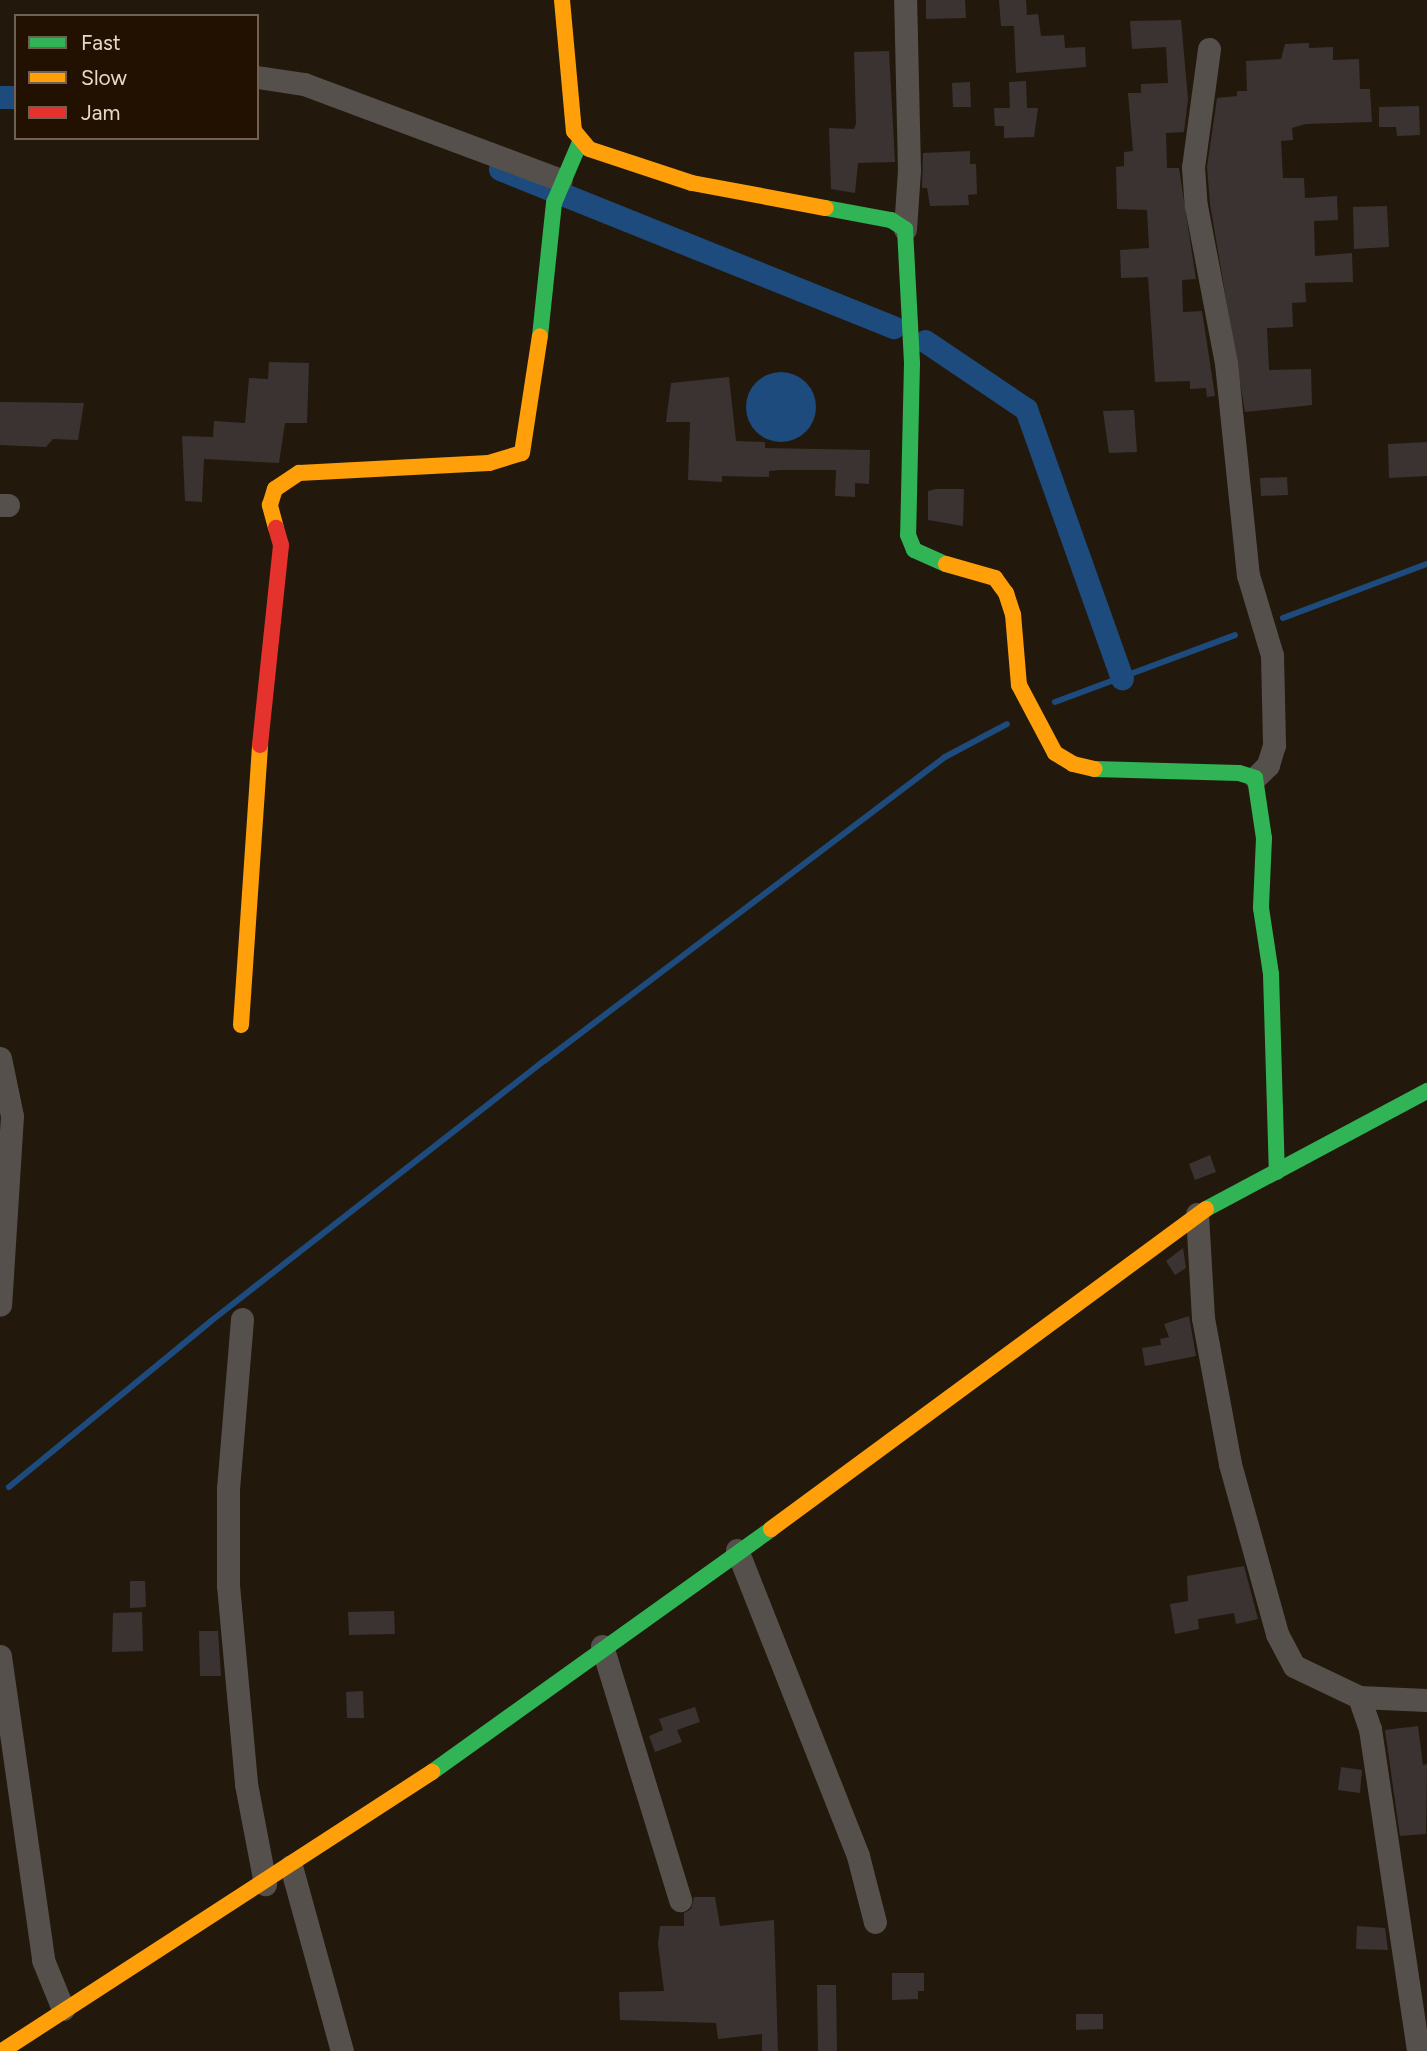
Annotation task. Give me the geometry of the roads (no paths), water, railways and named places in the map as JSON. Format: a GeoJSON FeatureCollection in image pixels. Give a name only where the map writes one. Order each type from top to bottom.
{"type":"FeatureCollection","features":[{"type":"Feature","properties":{"kind":"street"},"geometry":{"type":"LineString","coordinates":[[562,0],[573,131],[580,142],[614,160],[692,183],[891,220],[905,229]]}},
{"type":"Feature","properties":{"kind":"street"},"geometry":{"type":"LineString","coordinates":[[905,0],[909,170],[905,229],[912,363],[908,535],[914,550],[928,559],[995,578],[1006,593],[1013,614],[1014,667],[1019,685],[1055,753],[1073,764],[1096,769],[1239,773],[1255,778]]}},
{"type":"Feature","properties":{"kind":"street"},"geometry":{"type":"LineString","coordinates":[[1209,49],[1193,167],[1226,363],[1248,575],[1272,655],[1274,745],[1268,765],[1255,778]]}},
{"type":"Feature","properties":{"kind":"street"},"geometry":{"type":"LineString","coordinates":[[259,77],[304,84],[560,183]]}},
{"type":"Feature","properties":{"kind":"street"},"geometry":{"type":"LineString","coordinates":[[241,1025],[252,905],[252,823],[281,545],[270,505],[275,489],[299,473],[489,463],[522,453],[539,347],[554,203],[560,183],[580,142]]}},
{"type":"Feature","properties":{"kind":"street"},"geometry":{"type":"LineString","coordinates":[[1255,778],[1264,838],[1261,908],[1271,974],[1277,1172]]}},
{"type":"Feature","properties":{"kind":"street"},"geometry":{"type":"LineString","coordinates":[[0,1058],[12,1116],[0,1306]]}},
{"type":"Feature","properties":{"kind":"street"},"geometry":{"type":"LineString","coordinates":[[2,2051],[63,2009],[265,1884],[400,1795],[603,1646],[867,1460],[1197,1214],[1427,1091]]}},
{"type":"Feature","properties":{"kind":"street"},"geometry":{"type":"LineString","coordinates":[[1197,1214],[1203,1318],[1230,1464],[1277,1634],[1294,1666],[1359,1697],[1427,1700]]}},
{"type":"Feature","properties":{"kind":"street"},"geometry":{"type":"LineString","coordinates":[[242,1319],[228,1488],[228,1585],[246,1784],[265,1884]]}},
{"type":"Feature","properties":{"kind":"street"},"geometry":{"type":"LineString","coordinates":[[737,1550],[858,1856],[875,1922]]}},
{"type":"Feature","properties":{"kind":"street"},"geometry":{"type":"LineString","coordinates":[[603,1646],[680,1900]]}},
{"type":"Feature","properties":{"kind":"street"},"geometry":{"type":"LineString","coordinates":[[0,1656],[43,1960],[63,2009]]}},
{"type":"Feature","properties":{"kind":"street"},"geometry":{"type":"LineString","coordinates":[[1359,1697],[1370,1730],[1418,2051]]}},
{"type":"Feature","properties":{"kind":"street"},"geometry":{"type":"LineString","coordinates":[[291,1866],[323,1967],[342,2051]]}},
{"type":"Feature","properties":{"kind":"water"},"geometry":{"type":"Polygon","coordinates":[[[781,372],[800,378],[810,388],[816,407],[810,426],[800,436],[781,442],[762,436],[752,426],[746,407],[752,388],[762,378],[781,372]]]}},
{"type":"Feature","properties":{"kind":"waterway"},"geometry":{"type":"LineString","coordinates":[[0,97],[14,97]]}},
{"type":"Feature","properties":{"kind":"waterway"},"geometry":{"type":"LineString","coordinates":[[500,169],[893,327]]}},
{"type":"Feature","properties":{"kind":"waterway"},"geometry":{"type":"LineString","coordinates":[[925,341],[1026,409],[1122,678]]}},
{"type":"Feature","properties":{"kind":"waterway"},"geometry":{"type":"LineString","coordinates":[[1283,618],[1427,564]]}},
{"type":"Feature","properties":{"kind":"waterway"},"geometry":{"type":"LineString","coordinates":[[1055,702],[1235,635]]}},
{"type":"Feature","properties":{"kind":"waterway"},"geometry":{"type":"LineString","coordinates":[[9,1487],[211,1321],[544,1061],[945,757],[1007,724]]}}]}
